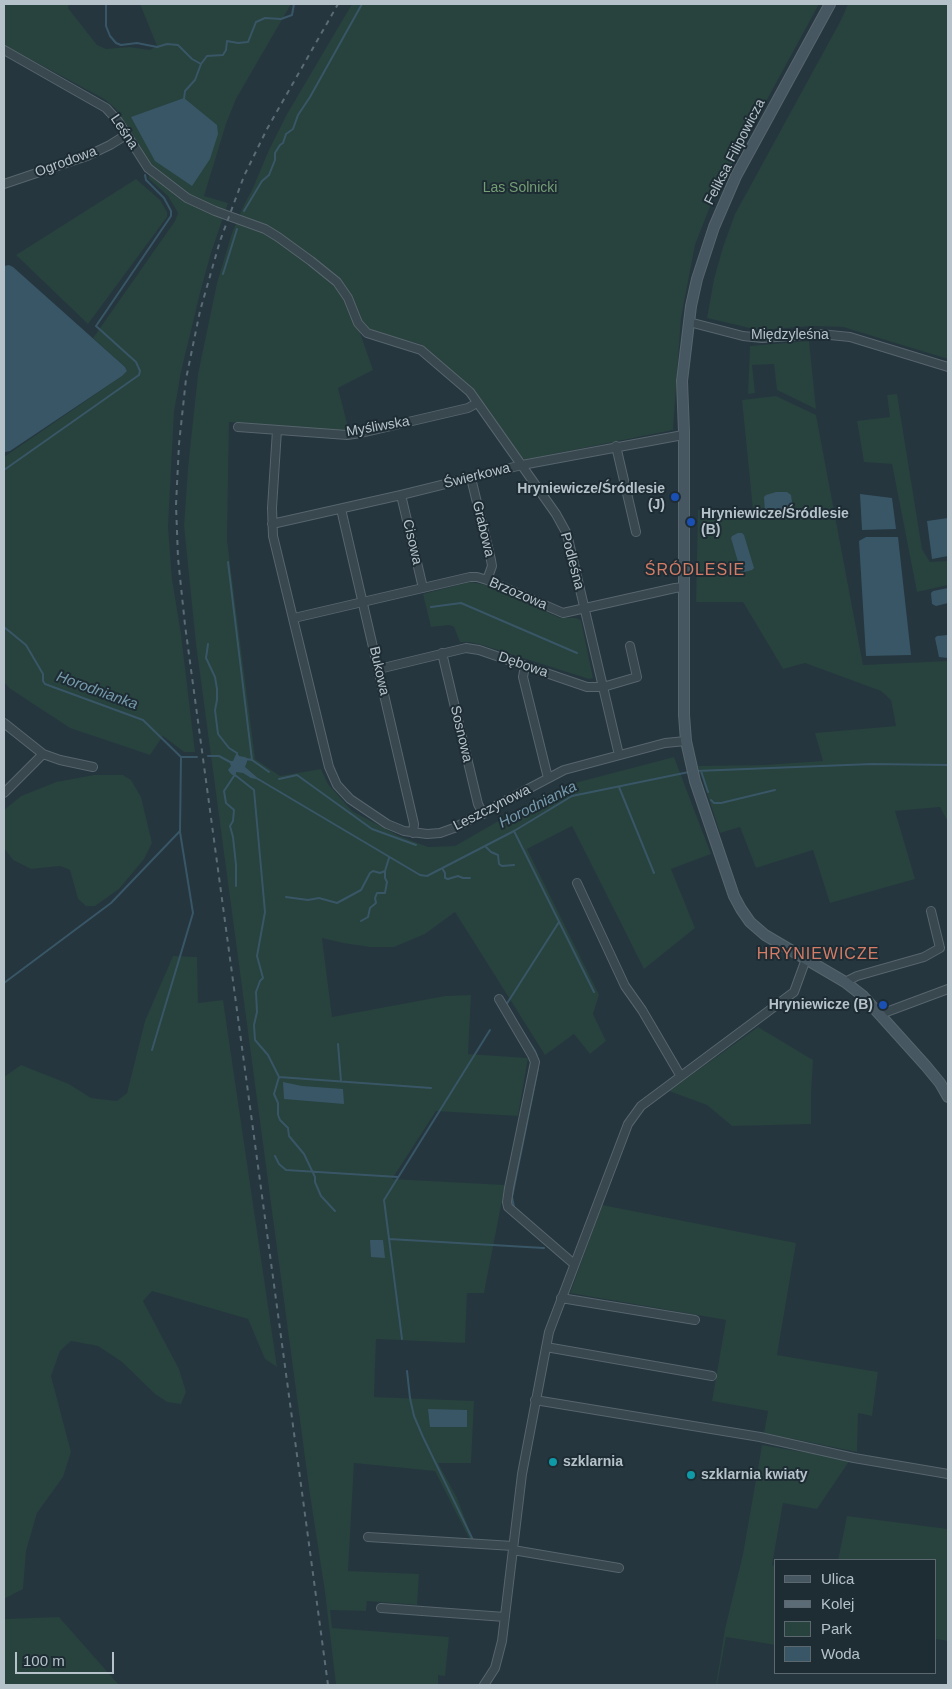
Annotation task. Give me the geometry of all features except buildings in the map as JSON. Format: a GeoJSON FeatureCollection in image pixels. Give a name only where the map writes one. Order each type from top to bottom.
{"type":"FeatureCollection","features":[{"type":"Feature","properties":{"kind":"street","name":"Feliksa Filipowicza"},"geometry":{"type":"LineString","coordinates":[[830,4],[727,195],[699,271],[689,322],[682,381],[684,435],[684,706],[686,740],[695,781],[731,888],[740,909],[750,922],[765,935],[846,982],[863,996],[881,1014],[934,1076],[948,1096]]}},
{"type":"Feature","properties":{"kind":"street","name":"Leśna"},"geometry":{"type":"LineString","coordinates":[[4,50],[98,102],[112,113],[148,168],[158,177],[193,201],[265,229],[337,282],[348,298],[358,323],[367,334]]}},
{"type":"Feature","properties":{"kind":"street","name":"Ogrodowa"},"geometry":{"type":"LineString","coordinates":[[4,184],[87,156],[126,135]]}},
{"type":"Feature","properties":{"kind":"street","name":"Międzyleśna"},"geometry":{"type":"LineString","coordinates":[[689,322],[743,336],[762,338],[820,334],[850,337],[948,367]]}},
{"type":"Feature","properties":{"kind":"street","name":"Podleśna"},"geometry":{"type":"LineString","coordinates":[[367,334],[421,350],[470,392],[556,514],[567,534],[619,755]]}},
{"type":"Feature","properties":{"kind":"street","name":"Myśliwska"},"geometry":{"type":"LineString","coordinates":[[238,427],[347,435],[468,408],[477,403]]}},
{"type":"Feature","properties":{"kind":"street"},"geometry":{"type":"LineString","coordinates":[[272,524],[277,430]]}},
{"type":"Feature","properties":{"kind":"street","name":"Świerkowa"},"geometry":{"type":"LineString","coordinates":[[272,524],[522,465],[616,446],[684,435]]}},
{"type":"Feature","properties":{"kind":"street"},"geometry":{"type":"LineString","coordinates":[[616,446],[636,532]]}},
{"type":"Feature","properties":{"kind":"street","name":"Grabowa"},"geometry":{"type":"LineString","coordinates":[[471,478],[492,566],[487,580]]}},
{"type":"Feature","properties":{"kind":"street","name":"Cisowa"},"geometry":{"type":"LineString","coordinates":[[401,495],[423,588]]}},
{"type":"Feature","properties":{"kind":"street","name":"Bukowa"},"geometry":{"type":"LineString","coordinates":[[341,509],[414,824],[413,833]]}},
{"type":"Feature","properties":{"kind":"street","name":"Leszczynowa"},"geometry":{"type":"LineString","coordinates":[[272,524],[273,536],[331,774],[337,785],[350,799],[387,824],[413,833],[440,833],[482,814],[564,770],[665,743],[686,740]]}},
{"type":"Feature","properties":{"kind":"street","name":"Brzozowa"},"geometry":{"type":"LineString","coordinates":[[294,618],[470,577],[487,580],[563,613],[684,587]]}},
{"type":"Feature","properties":{"kind":"street","name":"Dębowa"},"geometry":{"type":"LineString","coordinates":[[379,669],[466,648],[479,650],[587,687],[602,687],[637,677],[630,646]]}},
{"type":"Feature","properties":{"kind":"street","name":"Sosnowa"},"geometry":{"type":"LineString","coordinates":[[442,653],[482,814]]}},
{"type":"Feature","properties":{"kind":"street"},"geometry":{"type":"LineString","coordinates":[[525,666],[523,677],[548,778]]}},
{"type":"Feature","properties":{"kind":"street"},"geometry":{"type":"LineString","coordinates":[[4,723],[43,754],[60,760],[93,767]]}},
{"type":"Feature","properties":{"kind":"street"},"geometry":{"type":"LineString","coordinates":[[4,792],[43,754]]}},
{"type":"Feature","properties":{"kind":"street"},"geometry":{"type":"LineString","coordinates":[[577,882],[625,986],[642,1010],[680,1076]]}},
{"type":"Feature","properties":{"kind":"street"},"geometry":{"type":"LineString","coordinates":[[846,982],[857,976],[924,957],[940,948],[931,911]]}},
{"type":"Feature","properties":{"kind":"street"},"geometry":{"type":"LineString","coordinates":[[484,1685],[495,1668],[498,1657],[505,1617],[522,1474],[548,1332],[628,1124],[641,1106],[794,992],[806,959]]}},
{"type":"Feature","properties":{"kind":"street"},"geometry":{"type":"LineString","coordinates":[[881,1014],[948,988]]}},
{"type":"Feature","properties":{"kind":"street"},"geometry":{"type":"LineString","coordinates":[[499,1000],[535,1062],[508,1195],[508,1207],[574,1264]]}},
{"type":"Feature","properties":{"kind":"street"},"geometry":{"type":"LineString","coordinates":[[561,1298],[694,1320]]}},
{"type":"Feature","properties":{"kind":"street"},"geometry":{"type":"LineString","coordinates":[[546,1347],[712,1376]]}},
{"type":"Feature","properties":{"kind":"street"},"geometry":{"type":"LineString","coordinates":[[535,1400],[760,1437],[854,1458],[948,1474]]}},
{"type":"Feature","properties":{"kind":"street"},"geometry":{"type":"LineString","coordinates":[[368,1537],[513,1548],[619,1568]]}},
{"type":"Feature","properties":{"kind":"street"},"geometry":{"type":"LineString","coordinates":[[381,1608],[505,1617]]}},
{"type":"Feature","properties":{"kind":"green space"},"geometry":{"type":"Polygon","coordinates":[[[4,4],[69,4],[68,8],[97,45],[106,49],[129,47],[150,50],[157,46],[140,4],[291,4],[236,99],[226,124],[204,196],[228,203],[200,293],[181,372],[174,412],[168,527],[172,579],[181,634],[195,752],[184,752],[163,736],[150,755],[70,728],[9,688],[4,682],[4,457],[127,371],[93,338],[175,221],[178,213],[168,196],[149,179],[149,162],[116,109],[104,99],[4,45],[4,4]]]}},
{"type":"Feature","properties":{"kind":"green space","name":"Las Solnicki"},"geometry":{"type":"Polygon","coordinates":[[[352,4],[819,4],[713,199],[695,245],[681,318],[673,430],[523,460],[474,390],[420,344],[358,327],[373,370],[338,388],[349,431],[229,422],[227,540],[255,759],[280,776],[321,769],[328,784],[352,811],[399,836],[428,847],[455,846],[540,797],[567,785],[674,757],[711,854],[671,869],[695,928],[644,969],[572,826],[527,849],[599,995],[593,1014],[606,1041],[590,1054],[574,1034],[545,1055],[455,912],[425,934],[394,947],[370,947],[322,938],[332,1017],[445,996],[471,995],[468,1054],[528,1058],[518,1116],[436,1111],[392,1179],[505,1185],[484,1293],[467,1293],[465,1343],[376,1339],[374,1397],[474,1401],[471,1463],[438,1463],[457,1498],[473,1540],[470,1540],[435,1471],[354,1463],[348,1571],[419,1574],[417,1605],[367,1601],[366,1611],[330,1610],[332,1628],[449,1637],[445,1676],[438,1675],[438,1685],[336,1685],[196,644],[184,526],[198,374],[217,283],[232,233],[287,114],[352,4]]]}},
{"type":"Feature","properties":{"kind":"green space"},"geometry":{"type":"Polygon","coordinates":[[[848,4],[948,4],[948,359],[843,327],[812,326],[758,330],[707,318],[714,279],[735,214],[848,4]]]}},
{"type":"Feature","properties":{"kind":"green space"},"geometry":{"type":"Polygon","coordinates":[[[136,179],[160,200],[167,212],[167,217],[88,324],[16,255],[136,179]]]}},
{"type":"Feature","properties":{"kind":"green space"},"geometry":{"type":"Polygon","coordinates":[[[809,341],[816,409],[777,390],[774,364],[752,365],[755,393],[748,394],[750,346],[809,341]]]}},
{"type":"Feature","properties":{"kind":"green space"},"geometry":{"type":"Polygon","coordinates":[[[897,394],[922,549],[930,562],[947,561],[948,585],[917,592],[892,464],[864,462],[857,421],[890,417],[887,395],[897,394]]]}},
{"type":"Feature","properties":{"kind":"green space"},"geometry":{"type":"Polygon","coordinates":[[[776,396],[816,415],[863,665],[948,661],[948,822],[940,807],[895,811],[915,879],[830,903],[813,850],[756,868],[740,827],[720,833],[698,766],[765,765],[823,761],[815,733],[896,726],[891,700],[881,691],[805,663],[783,669],[743,602],[696,602],[698,510],[753,510],[742,400],[776,396]]]}},
{"type":"Feature","properties":{"kind":"green space"},"geometry":{"type":"Polygon","coordinates":[[[470,582],[486,585],[560,618],[576,618],[581,620],[593,678],[589,679],[482,645],[460,642],[454,627],[449,625],[431,627],[423,594],[470,582]]]}},
{"type":"Feature","properties":{"kind":"green space"},"geometry":{"type":"Polygon","coordinates":[[[94,775],[123,775],[131,780],[141,797],[152,843],[144,859],[119,889],[95,906],[86,906],[78,899],[70,870],[60,866],[31,869],[13,860],[4,848],[4,810],[21,796],[56,782],[94,775]]]}},
{"type":"Feature","properties":{"kind":"green space"},"geometry":{"type":"Polygon","coordinates":[[[173,956],[197,957],[198,1003],[223,1000],[277,1367],[265,1359],[248,1319],[152,1291],[143,1301],[179,1369],[186,1392],[181,1404],[167,1402],[155,1394],[122,1362],[98,1346],[71,1341],[60,1351],[51,1376],[71,1452],[63,1477],[37,1513],[26,1551],[23,1589],[4,1599],[4,1077],[21,1065],[69,1084],[91,1098],[117,1101],[127,1093],[145,1021],[173,956]]]}},
{"type":"Feature","properties":{"kind":"green space"},"geometry":{"type":"Polygon","coordinates":[[[758,1027],[813,1060],[811,1124],[732,1126],[707,1105],[669,1091],[758,1027]]]}},
{"type":"Feature","properties":{"kind":"green space"},"geometry":{"type":"Polygon","coordinates":[[[602,1205],[796,1243],[777,1355],[878,1372],[872,1416],[858,1413],[857,1452],[764,1433],[768,1411],[712,1401],[726,1320],[570,1293],[602,1205]]]}},
{"type":"Feature","properties":{"kind":"green space"},"geometry":{"type":"Polygon","coordinates":[[[762,1445],[850,1460],[817,1509],[783,1503],[772,1565],[774,1566],[774,1645],[726,1637],[716,1685],[725,1629],[743,1554],[762,1445]]]}},
{"type":"Feature","properties":{"kind":"green space"},"geometry":{"type":"Polygon","coordinates":[[[847,1516],[948,1529],[948,1641],[937,1639],[937,1559],[838,1559],[847,1516]]]}},
{"type":"Feature","properties":{"kind":"green space"},"geometry":{"type":"Polygon","coordinates":[[[59,1617],[119,1685],[4,1685],[4,1619],[59,1617]]]}},
{"type":"Feature","properties":{"kind":"water"},"geometry":{"type":"Polygon","coordinates":[[[184,98],[217,125],[218,134],[210,159],[192,186],[155,161],[131,117],[184,98]]]}},
{"type":"Feature","properties":{"kind":"water"},"geometry":{"type":"Polygon","coordinates":[[[9,265],[125,367],[127,371],[10,451],[5,452],[4,266],[9,265]]]}},
{"type":"Feature","properties":{"kind":"water"},"geometry":{"type":"Polygon","coordinates":[[[776,492],[787,492],[791,495],[793,509],[788,517],[767,516],[765,513],[764,497],[776,492]]]}},
{"type":"Feature","properties":{"kind":"water"},"geometry":{"type":"Polygon","coordinates":[[[860,494],[892,498],[896,529],[862,530],[860,494]]]}},
{"type":"Feature","properties":{"kind":"water"},"geometry":{"type":"Polygon","coordinates":[[[948,518],[948,556],[932,559],[927,521],[948,518]]]}},
{"type":"Feature","properties":{"kind":"water"},"geometry":{"type":"Polygon","coordinates":[[[738,533],[744,535],[754,568],[752,570],[741,572],[731,538],[738,533]]]}},
{"type":"Feature","properties":{"kind":"water"},"geometry":{"type":"Polygon","coordinates":[[[866,537],[898,537],[911,655],[866,656],[859,541],[866,537]]]}},
{"type":"Feature","properties":{"kind":"water"},"geometry":{"type":"Polygon","coordinates":[[[948,588],[948,603],[936,606],[932,604],[931,593],[933,591],[948,588]]]}},
{"type":"Feature","properties":{"kind":"water"},"geometry":{"type":"Polygon","coordinates":[[[948,635],[948,658],[939,657],[935,638],[948,635]]]}},
{"type":"Feature","properties":{"kind":"water"},"geometry":{"type":"Polygon","coordinates":[[[237,752],[239,756],[248,759],[245,767],[260,780],[251,778],[243,773],[236,772],[236,777],[231,774],[228,770],[231,766],[229,761],[233,761],[237,752]]]}},
{"type":"Feature","properties":{"kind":"water"},"geometry":{"type":"Polygon","coordinates":[[[283,1082],[302,1086],[343,1089],[344,1104],[284,1099],[283,1082]]]}},
{"type":"Feature","properties":{"kind":"water"},"geometry":{"type":"Polygon","coordinates":[[[370,1240],[383,1240],[385,1258],[371,1257],[370,1240]]]}},
{"type":"Feature","properties":{"kind":"water"},"geometry":{"type":"Polygon","coordinates":[[[428,1409],[467,1410],[467,1427],[430,1427],[428,1409]]]}},
{"type":"Feature","properties":{"kind":"waterway"},"geometry":{"type":"LineString","coordinates":[[106,4],[106,26],[110,36],[116,43],[121,45],[137,43],[157,47],[167,44],[178,45],[192,59],[201,64]]}},
{"type":"Feature","properties":{"kind":"waterway"},"geometry":{"type":"LineString","coordinates":[[184,99],[185,91],[195,80],[201,64],[207,56],[223,55],[226,50],[227,41],[248,42],[256,22],[265,18],[281,19],[292,15],[294,4]]}},
{"type":"Feature","properties":{"kind":"waterway"},"geometry":{"type":"LineString","coordinates":[[244,211],[262,181],[269,175],[275,160],[275,153],[283,143],[286,134],[293,129],[298,115],[362,4]]}},
{"type":"Feature","properties":{"kind":"waterway"},"geometry":{"type":"LineString","coordinates":[[4,470],[139,375],[140,371],[136,362],[96,326],[171,216],[171,211],[164,198],[146,180],[145,175]]}},
{"type":"Feature","properties":{"kind":"waterway"},"geometry":{"type":"LineString","coordinates":[[223,274],[237,229]]}},
{"type":"Feature","properties":{"kind":"waterway"},"geometry":{"type":"LineString","coordinates":[[228,562],[252,760]]}},
{"type":"Feature","properties":{"kind":"waterway"},"geometry":{"type":"LineString","coordinates":[[431,607],[461,603],[577,653]]}},
{"type":"Feature","properties":{"kind":"waterway","name":"Horodnianka"},"geometry":{"type":"LineString","coordinates":[[4,627],[26,645],[43,674],[45,684],[143,720],[181,757],[197,757]]}},
{"type":"Feature","properties":{"kind":"waterway"},"geometry":{"type":"LineString","coordinates":[[208,644],[206,658],[215,677],[217,689],[215,710],[218,734],[229,748],[237,753]]}},
{"type":"Feature","properties":{"kind":"waterway","name":"Horodnianka"},"geometry":{"type":"LineString","coordinates":[[208,756],[219,756],[230,762]]}},
{"type":"Feature","properties":{"kind":"waterway"},"geometry":{"type":"LineString","coordinates":[[4,983],[111,903],[180,831],[181,757]]}},
{"type":"Feature","properties":{"kind":"waterway"},"geometry":{"type":"LineString","coordinates":[[246,759],[252,760],[269,772]]}},
{"type":"Feature","properties":{"kind":"waterway","name":"Horodnianka"},"geometry":{"type":"LineString","coordinates":[[696,771],[872,764],[948,765]]}},
{"type":"Feature","properties":{"kind":"waterway"},"geometry":{"type":"LineString","coordinates":[[701,771],[708,792]]}},
{"type":"Feature","properties":{"kind":"waterway","name":"Horodnianka"},"geometry":{"type":"LineString","coordinates":[[258,779],[420,875],[427,876],[514,831],[572,796],[689,772]]}},
{"type":"Feature","properties":{"kind":"waterway"},"geometry":{"type":"LineString","coordinates":[[235,775],[254,790],[265,912],[257,956],[263,978],[256,992],[255,1040],[268,1055],[279,1077],[274,1094],[278,1103],[280,1120],[288,1128],[289,1136],[304,1154],[315,1177],[315,1182],[321,1196],[335,1211]]}},
{"type":"Feature","properties":{"kind":"waterway"},"geometry":{"type":"LineString","coordinates":[[279,779],[297,775],[372,829],[416,845]]}},
{"type":"Feature","properties":{"kind":"waterway"},"geometry":{"type":"LineString","coordinates":[[234,776],[224,791],[226,803],[234,810],[233,821],[230,826],[236,865],[236,886]]}},
{"type":"Feature","properties":{"kind":"waterway"},"geometry":{"type":"LineString","coordinates":[[619,787],[654,873]]}},
{"type":"Feature","properties":{"kind":"waterway"},"geometry":{"type":"LineString","coordinates":[[711,800],[714,803],[721,803],[775,790]]}},
{"type":"Feature","properties":{"kind":"waterway"},"geometry":{"type":"LineString","coordinates":[[514,831],[594,992]]}},
{"type":"Feature","properties":{"kind":"waterway"},"geometry":{"type":"LineString","coordinates":[[152,1050],[193,913],[180,832]]}},
{"type":"Feature","properties":{"kind":"waterway"},"geometry":{"type":"LineString","coordinates":[[486,847],[498,855],[499,864],[502,866],[514,865]]}},
{"type":"Feature","properties":{"kind":"waterway"},"geometry":{"type":"LineString","coordinates":[[286,897],[308,900],[319,898],[337,903],[361,890],[370,873],[373,871],[380,873],[385,871],[389,858]]}},
{"type":"Feature","properties":{"kind":"waterway"},"geometry":{"type":"LineString","coordinates":[[442,868],[445,878],[458,876],[470,878]]}},
{"type":"Feature","properties":{"kind":"waterway"},"geometry":{"type":"LineString","coordinates":[[361,921],[368,917],[370,908],[376,903],[377,893],[385,893],[387,882],[385,871]]}},
{"type":"Feature","properties":{"kind":"waterway"},"geometry":{"type":"LineString","coordinates":[[506,1005],[559,922]]}},
{"type":"Feature","properties":{"kind":"waterway"},"geometry":{"type":"LineString","coordinates":[[402,1339],[384,1200],[490,1030]]}},
{"type":"Feature","properties":{"kind":"waterway"},"geometry":{"type":"LineString","coordinates":[[523,1032],[535,1051],[538,1060]]}},
{"type":"Feature","properties":{"kind":"waterway"},"geometry":{"type":"LineString","coordinates":[[338,1044],[341,1081]]}},
{"type":"Feature","properties":{"kind":"waterway"},"geometry":{"type":"LineString","coordinates":[[533,1224],[514,1207],[512,1197],[538,1068]]}},
{"type":"Feature","properties":{"kind":"waterway"},"geometry":{"type":"LineString","coordinates":[[279,1077],[431,1088]]}},
{"type":"Feature","properties":{"kind":"waterway"},"geometry":{"type":"LineString","coordinates":[[275,1156],[279,1164],[286,1170],[398,1177]]}},
{"type":"Feature","properties":{"kind":"waterway"},"geometry":{"type":"LineString","coordinates":[[389,1239],[544,1248]]}},
{"type":"Feature","properties":{"kind":"waterway"},"geometry":{"type":"LineString","coordinates":[[407,1371],[414,1416],[473,1540]]}},
{"type":"Feature","properties":{"kind":"railway"},"geometry":{"type":"LineString","coordinates":[[328,1685],[185,625],[178,558],[176,505],[179,444],[186,379],[200,311],[220,241],[244,176],[267,129],[338,4]]}},
{"type":"Feature","properties":{"kind":"place","name":"Hryniewicze/Śródlesie (J)"},"geometry":{"type":"Point","coordinates":[675,497]}},
{"type":"Feature","properties":{"kind":"place","name":"Hryniewicze/Śródlesie (B)"},"geometry":{"type":"Point","coordinates":[691,522]}},
{"type":"Feature","properties":{"kind":"place","name":"Hryniewicze (B)"},"geometry":{"type":"Point","coordinates":[883,1005]}},
{"type":"Feature","properties":{"kind":"place","name":"szklarnia"},"geometry":{"type":"Point","coordinates":[553,1462]}},
{"type":"Feature","properties":{"kind":"place","name":"szklarnia kwiaty"},"geometry":{"type":"Point","coordinates":[691,1475]}},
{"type":"Feature","properties":{"kind":"district","name":"ŚRÓDLESIE"},"geometry":{"type":"Point","coordinates":[695,571]}},
{"type":"Feature","properties":{"kind":"district","name":"HRYNIEWICZE"},"geometry":{"type":"Point","coordinates":[818,955]}}]}
